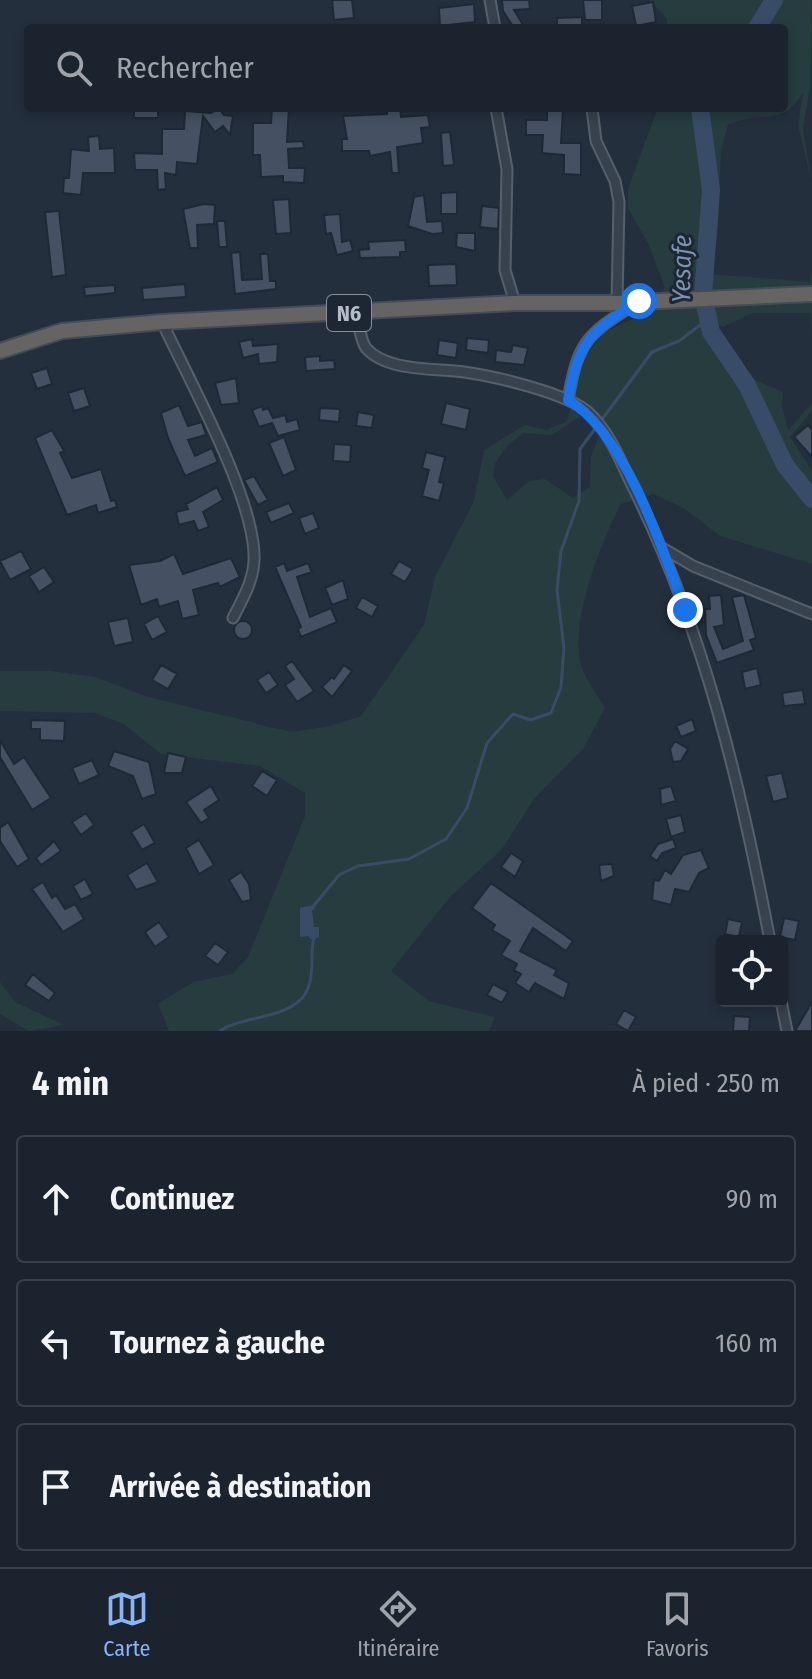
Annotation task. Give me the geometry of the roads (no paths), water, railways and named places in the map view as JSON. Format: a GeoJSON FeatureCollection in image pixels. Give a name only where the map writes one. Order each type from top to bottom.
{"type":"FeatureCollection","features":[{"type":"Feature","properties":{"kind":"highway","name":"N6"},"geometry":{"type":"LineString","coordinates":[[0,351],[62,331],[162,322],[515,303],[617,303],[812,294]]}},
{"type":"Feature","properties":{"kind":"street"},"geometry":{"type":"LineString","coordinates":[[490,0],[494,24]]}},
{"type":"Feature","properties":{"kind":"street"},"geometry":{"type":"LineString","coordinates":[[497,112],[507,169],[505,270],[515,303]]}},
{"type":"Feature","properties":{"kind":"street"},"geometry":{"type":"LineString","coordinates":[[592,112],[596,141],[615,181],[619,202],[617,303]]}},
{"type":"Feature","properties":{"kind":"street"},"geometry":{"type":"LineString","coordinates":[[568,400],[575,365],[586,339],[639,301]]}},
{"type":"Feature","properties":{"kind":"street"},"geometry":{"type":"LineString","coordinates":[[356,313],[364,346],[376,356],[399,364],[467,372],[568,400],[587,411],[606,433],[661,547],[685,610],[726,741],[769,935]]}},
{"type":"Feature","properties":{"kind":"street"},"geometry":{"type":"LineString","coordinates":[[162,322],[241,496],[253,540],[252,578],[233,618]]}},
{"type":"Feature","properties":{"kind":"street"},"geometry":{"type":"LineString","coordinates":[[661,547],[693,566],[812,614]]}},
{"type":"Feature","properties":{"kind":"street"},"geometry":{"type":"LineString","coordinates":[[782,1007],[787,1031]]}},
{"type":"Feature","properties":{"kind":"water"},"geometry":{"type":"Polygon","coordinates":[[[313,905],[314,927],[319,927],[319,937],[312,940],[308,936],[300,937],[300,908],[313,905]]]}},
{"type":"Feature","properties":{"kind":"waterway","name":"Yesafe"},"geometry":{"type":"LineString","coordinates":[[759,24],[774,0]]}},
{"type":"Feature","properties":{"kind":"waterway","name":"Yesafe"},"geometry":{"type":"LineString","coordinates":[[701,112],[711,190],[703,295],[711,332],[747,385],[785,465],[812,499]]}},
{"type":"Feature","properties":{"kind":"waterway"},"geometry":{"type":"LineString","coordinates":[[311,909],[339,875],[358,866],[409,859],[446,839],[467,808],[487,743],[513,714],[530,720],[551,713],[561,687],[564,648],[557,590],[561,551],[579,501],[580,449],[652,352],[679,341],[708,319]]}},
{"type":"Feature","properties":{"kind":"waterway"},"geometry":{"type":"LineString","coordinates":[[220,1031],[240,1022],[277,1013],[298,1002],[310,980],[314,938]]}}]}
